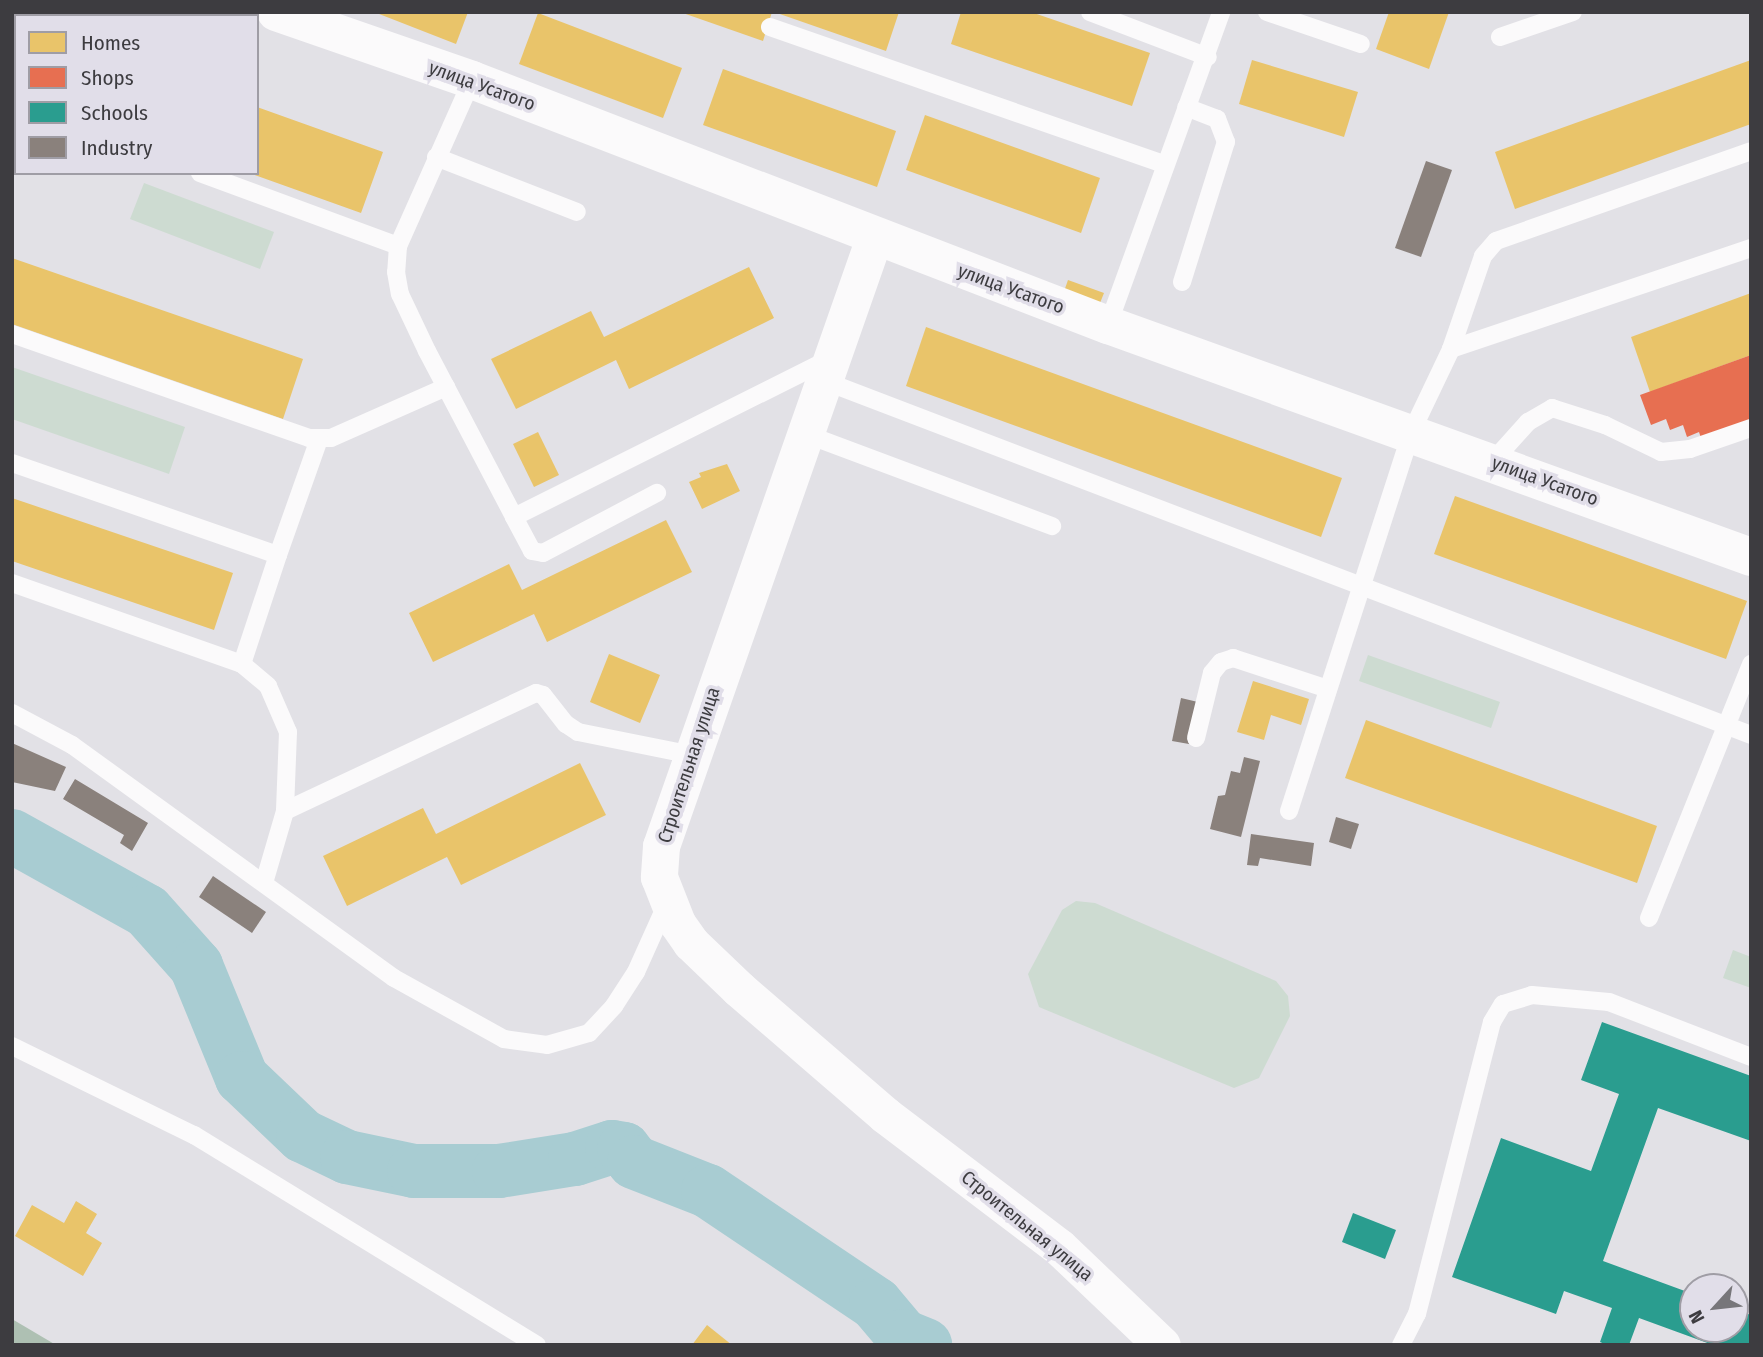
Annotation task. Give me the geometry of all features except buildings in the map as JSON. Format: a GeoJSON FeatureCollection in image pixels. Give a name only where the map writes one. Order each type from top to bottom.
{"type":"FeatureCollection","features":[{"type":"Feature","properties":{"kind":"street","name":"улица Усатого"},"geometry":{"type":"LineString","coordinates":[[276,12],[472,80],[874,238],[1108,325],[1751,557]]}},
{"type":"Feature","properties":{"kind":"street","name":"Строительная улица"},"geometry":{"type":"LineString","coordinates":[[874,238],[825,370],[660,846],[659,877],[667,903],[691,943],[739,989],[885,1115],[1059,1247],[1162,1345]]}},
{"type":"Feature","properties":{"kind":"lane"},"geometry":{"type":"LineString","coordinates":[[1090,12],[1208,57]]}},
{"type":"Feature","properties":{"kind":"lane"},"geometry":{"type":"LineString","coordinates":[[1108,325],[1163,164],[1208,57],[1221,12]]}},
{"type":"Feature","properties":{"kind":"lane"},"geometry":{"type":"LineString","coordinates":[[1267,12],[1361,44]]}},
{"type":"Feature","properties":{"kind":"lane"},"geometry":{"type":"LineString","coordinates":[[1500,37],[1573,12]]}},
{"type":"Feature","properties":{"kind":"lane"},"geometry":{"type":"LineString","coordinates":[[770,27],[1163,164]]}},
{"type":"Feature","properties":{"kind":"lane"},"geometry":{"type":"LineString","coordinates":[[472,80],[398,246],[400,294],[532,551],[543,553],[657,493]]}},
{"type":"Feature","properties":{"kind":"lane"},"geometry":{"type":"LineString","coordinates":[[1182,282],[1226,142],[1217,119],[1186,107]]}},
{"type":"Feature","properties":{"kind":"lane"},"geometry":{"type":"LineString","coordinates":[[1289,811],[1411,433],[1451,349],[1483,256],[1496,242],[1751,151]]}},
{"type":"Feature","properties":{"kind":"lane"},"geometry":{"type":"LineString","coordinates":[[436,157],[577,212]]}},
{"type":"Feature","properties":{"kind":"lane"},"geometry":{"type":"LineString","coordinates":[[205,175],[398,246]]}},
{"type":"Feature","properties":{"kind":"lane"},"geometry":{"type":"LineString","coordinates":[[1451,349],[1751,248]]}},
{"type":"Feature","properties":{"kind":"lane"},"geometry":{"type":"LineString","coordinates":[[12,334],[319,439],[446,387]]}},
{"type":"Feature","properties":{"kind":"lane"},"geometry":{"type":"LineString","coordinates":[[514,517],[825,370],[1363,585],[1751,735]]}},
{"type":"Feature","properties":{"kind":"lane"},"geometry":{"type":"LineString","coordinates":[[1492,462],[1528,422],[1552,408],[1605,425],[1661,452],[1690,449],[1751,428]]}},
{"type":"Feature","properties":{"kind":"lane"},"geometry":{"type":"LineString","coordinates":[[803,433],[1052,526]]}},
{"type":"Feature","properties":{"kind":"lane"},"geometry":{"type":"LineString","coordinates":[[242,664],[319,439]]}},
{"type":"Feature","properties":{"kind":"lane"},"geometry":{"type":"LineString","coordinates":[[12,463],[278,555]]}},
{"type":"Feature","properties":{"kind":"lane"},"geometry":{"type":"LineString","coordinates":[[12,583],[242,664],[268,686],[288,732],[285,811],[264,883]]}},
{"type":"Feature","properties":{"kind":"lane"},"geometry":{"type":"LineString","coordinates":[[1196,738],[1212,673],[1221,662],[1233,658],[1328,690]]}},
{"type":"Feature","properties":{"kind":"lane"},"geometry":{"type":"LineString","coordinates":[[1649,918],[1751,664]]}},
{"type":"Feature","properties":{"kind":"lane"},"geometry":{"type":"LineString","coordinates":[[285,811],[536,693],[543,695],[566,724],[578,732],[692,755]]}},
{"type":"Feature","properties":{"kind":"lane"},"geometry":{"type":"LineString","coordinates":[[12,713],[72,744],[394,978],[504,1039],[547,1045],[589,1033],[614,1006],[636,971],[667,903]]}},
{"type":"Feature","properties":{"kind":"lane"},"geometry":{"type":"LineString","coordinates":[[1401,1345],[1417,1314],[1492,1022],[1503,1004],[1532,995],[1609,1002],[1751,1056]]}},
{"type":"Feature","properties":{"kind":"lane"},"geometry":{"type":"LineString","coordinates":[[12,1046],[194,1135],[537,1345]]}},
{"type":"Feature","properties":{"kind":"shaded area"},"geometry":{"type":"Polygon","coordinates":[[[144,183],[274,232],[260,269],[130,219],[144,183]]]}},
{"type":"Feature","properties":{"kind":"shaded area"},"geometry":{"type":"Polygon","coordinates":[[[12,367],[185,427],[169,474],[12,419],[12,367]]]}},
{"type":"Feature","properties":{"kind":"shaded area"},"geometry":{"type":"Polygon","coordinates":[[[1368,655],[1500,702],[1491,728],[1359,681],[1368,655]]]}},
{"type":"Feature","properties":{"kind":"shaded area"},"geometry":{"type":"Polygon","coordinates":[[[1076,901],[1095,903],[1276,981],[1288,996],[1290,1016],[1259,1078],[1234,1088],[1039,1007],[1028,974],[1062,910],[1076,901]]]}},
{"type":"Feature","properties":{"kind":"shaded area"},"geometry":{"type":"Polygon","coordinates":[[[1733,950],[1751,957],[1751,988],[1723,978],[1733,950]]]}},
{"type":"Feature","properties":{"kind":"green space"},"geometry":{"type":"Polygon","coordinates":[[[12,1319],[56,1345],[12,1345],[12,1319]]]}},
{"type":"Feature","properties":{"kind":"waterway"},"geometry":{"type":"LineString","coordinates":[[12,836],[147,911],[196,966],[242,1078],[303,1136],[347,1157],[414,1171],[499,1171],[575,1159],[612,1147],[624,1149],[634,1162],[708,1191],[876,1304],[903,1336],[925,1345]]}}]}
